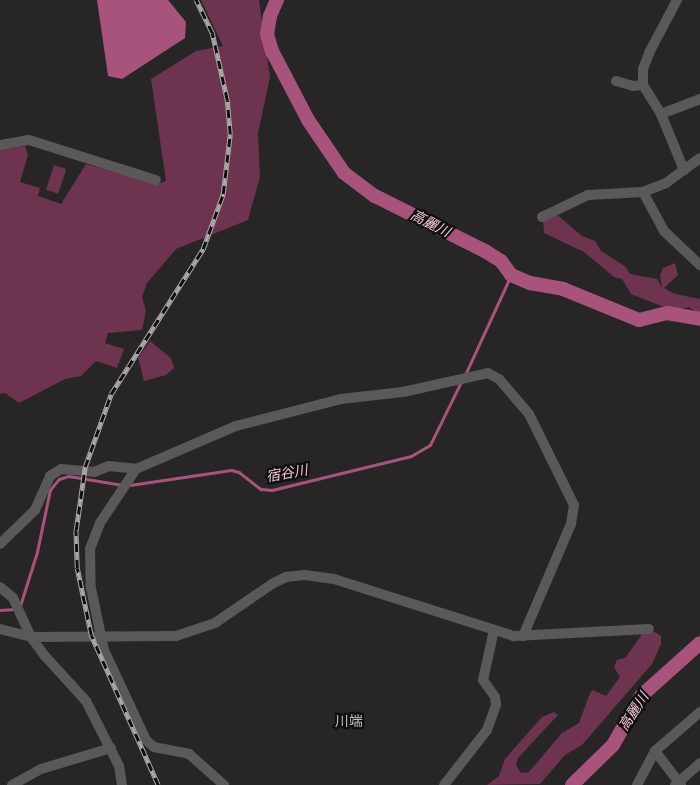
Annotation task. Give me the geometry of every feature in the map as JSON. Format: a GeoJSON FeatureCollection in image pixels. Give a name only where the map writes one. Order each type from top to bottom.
{"type":"FeatureCollection","features":[{"type":"Feature","properties":{"kind":"street"},"geometry":{"type":"LineString","coordinates":[[677,0],[649,53],[643,70],[643,85],[661,114],[684,170]]}},
{"type":"Feature","properties":{"kind":"street"},"geometry":{"type":"LineString","coordinates":[[616,81],[633,86],[643,85]]}},
{"type":"Feature","properties":{"kind":"street"},"geometry":{"type":"LineString","coordinates":[[661,114],[700,98]]}},
{"type":"Feature","properties":{"kind":"street"},"geometry":{"type":"LineString","coordinates":[[0,145],[29,140],[156,180]]}},
{"type":"Feature","properties":{"kind":"street"},"geometry":{"type":"LineString","coordinates":[[542,217],[588,196],[643,192],[666,183],[700,158]]}},
{"type":"Feature","properties":{"kind":"street"},"geometry":{"type":"LineString","coordinates":[[643,192],[656,221],[700,265]]}},
{"type":"Feature","properties":{"kind":"street"},"geometry":{"type":"LineString","coordinates":[[0,544],[35,510],[50,476],[62,469],[94,472],[109,466],[136,469],[236,426],[341,399],[403,392],[470,375],[493,375],[523,406],[574,505],[571,524],[523,636]]}},
{"type":"Feature","properties":{"kind":"street"},"geometry":{"type":"LineString","coordinates":[[136,469],[100,523],[90,549],[91,588],[100,635],[146,740],[154,747],[189,754],[224,785]]}},
{"type":"Feature","properties":{"kind":"street"},"geometry":{"type":"LineString","coordinates":[[0,630],[31,637],[100,635],[162,638],[184,634],[215,623],[272,584],[286,577],[305,575],[334,579],[494,630],[523,636],[649,629]]}},
{"type":"Feature","properties":{"kind":"street"},"geometry":{"type":"LineString","coordinates":[[0,587],[13,598],[24,617],[31,637],[86,701],[111,748],[122,785]]}},
{"type":"Feature","properties":{"kind":"street"},"geometry":{"type":"LineString","coordinates":[[444,785],[487,730],[496,705],[495,697],[486,688],[483,680],[494,630]]}},
{"type":"Feature","properties":{"kind":"street"},"geometry":{"type":"LineString","coordinates":[[637,785],[655,751],[700,712]]}},
{"type":"Feature","properties":{"kind":"street"},"geometry":{"type":"LineString","coordinates":[[12,785],[41,769],[111,748]]}},
{"type":"Feature","properties":{"kind":"street"},"geometry":{"type":"LineString","coordinates":[[655,751],[679,784],[700,763]]}},
{"type":"Feature","properties":{"kind":"shaded area"},"geometry":{"type":"Polygon","coordinates":[[[97,0],[168,0],[186,22],[185,38],[122,79],[108,76],[97,0]]]}},
{"type":"Feature","properties":{"kind":"shaded area"},"geometry":{"type":"Polygon","coordinates":[[[201,0],[259,0],[270,77],[258,133],[260,177],[248,220],[176,249],[147,283],[142,297],[146,311],[142,330],[108,333],[105,343],[124,349],[117,368],[96,361],[81,376],[65,379],[19,403],[5,393],[0,394],[0,150],[25,146],[28,155],[20,182],[40,188],[38,196],[61,204],[86,164],[157,184],[166,181],[151,79],[196,51],[223,46],[201,0]]]}},
{"type":"Feature","properties":{"kind":"shaded area"},"geometry":{"type":"Polygon","coordinates":[[[54,165],[66,169],[58,194],[46,190],[54,165]]]}},
{"type":"Feature","properties":{"kind":"shaded area"},"geometry":{"type":"Polygon","coordinates":[[[555,213],[582,236],[595,241],[601,251],[626,267],[630,274],[657,279],[662,288],[660,275],[663,268],[675,263],[678,275],[664,288],[675,294],[700,299],[700,315],[689,307],[674,311],[631,294],[622,279],[614,277],[584,252],[544,233],[543,219],[555,213]]]}},
{"type":"Feature","properties":{"kind":"shaded area"},"geometry":{"type":"Polygon","coordinates":[[[150,341],[171,358],[174,368],[166,375],[144,381],[138,358],[150,341]]]}},
{"type":"Feature","properties":{"kind":"shaded area"},"geometry":{"type":"Polygon","coordinates":[[[655,632],[661,636],[661,644],[652,664],[582,745],[565,755],[540,784],[487,785],[499,776],[505,759],[542,717],[554,712],[558,715],[518,758],[516,765],[521,773],[529,772],[562,733],[579,723],[590,693],[593,690],[606,696],[620,677],[614,667],[617,660],[625,658],[643,633],[655,632]]]}},
{"type":"Feature","properties":{"kind":"waterway","name":"高麗川"},"geometry":{"type":"LineString","coordinates":[[277,0],[270,16],[267,34],[272,51],[308,120],[344,173],[375,196],[485,251],[501,261],[511,275],[530,283],[563,289],[639,320],[667,313],[700,319]]}},
{"type":"Feature","properties":{"kind":"waterway","name":"宿谷川"},"geometry":{"type":"LineString","coordinates":[[465,375],[511,275]]}},
{"type":"Feature","properties":{"kind":"waterway","name":"宿谷川"},"geometry":{"type":"LineString","coordinates":[[130,485],[231,470],[239,472],[261,489],[272,490],[411,456],[430,445],[461,382]]}},
{"type":"Feature","properties":{"kind":"waterway","name":"宿谷川"},"geometry":{"type":"LineString","coordinates":[[20,606],[37,552],[50,490],[59,479],[69,476],[122,485]]}},
{"type":"Feature","properties":{"kind":"waterway","name":"宿谷川"},"geometry":{"type":"LineString","coordinates":[[0,610],[15,609]]}},
{"type":"Feature","properties":{"kind":"waterway","name":"高麗川"},"geometry":{"type":"LineString","coordinates":[[572,785],[613,745],[641,696],[700,643]]}},
{"type":"Feature","properties":{"kind":"railway"},"geometry":{"type":"LineString","coordinates":[[158,785],[91,635],[77,568],[76,530],[85,467],[111,394],[203,249],[223,194],[230,134],[227,100],[212,33],[196,0]]}},
{"type":"Feature","properties":{"kind":"district","name":"川端"},"geometry":{"type":"Point","coordinates":[349,722]}}]}
